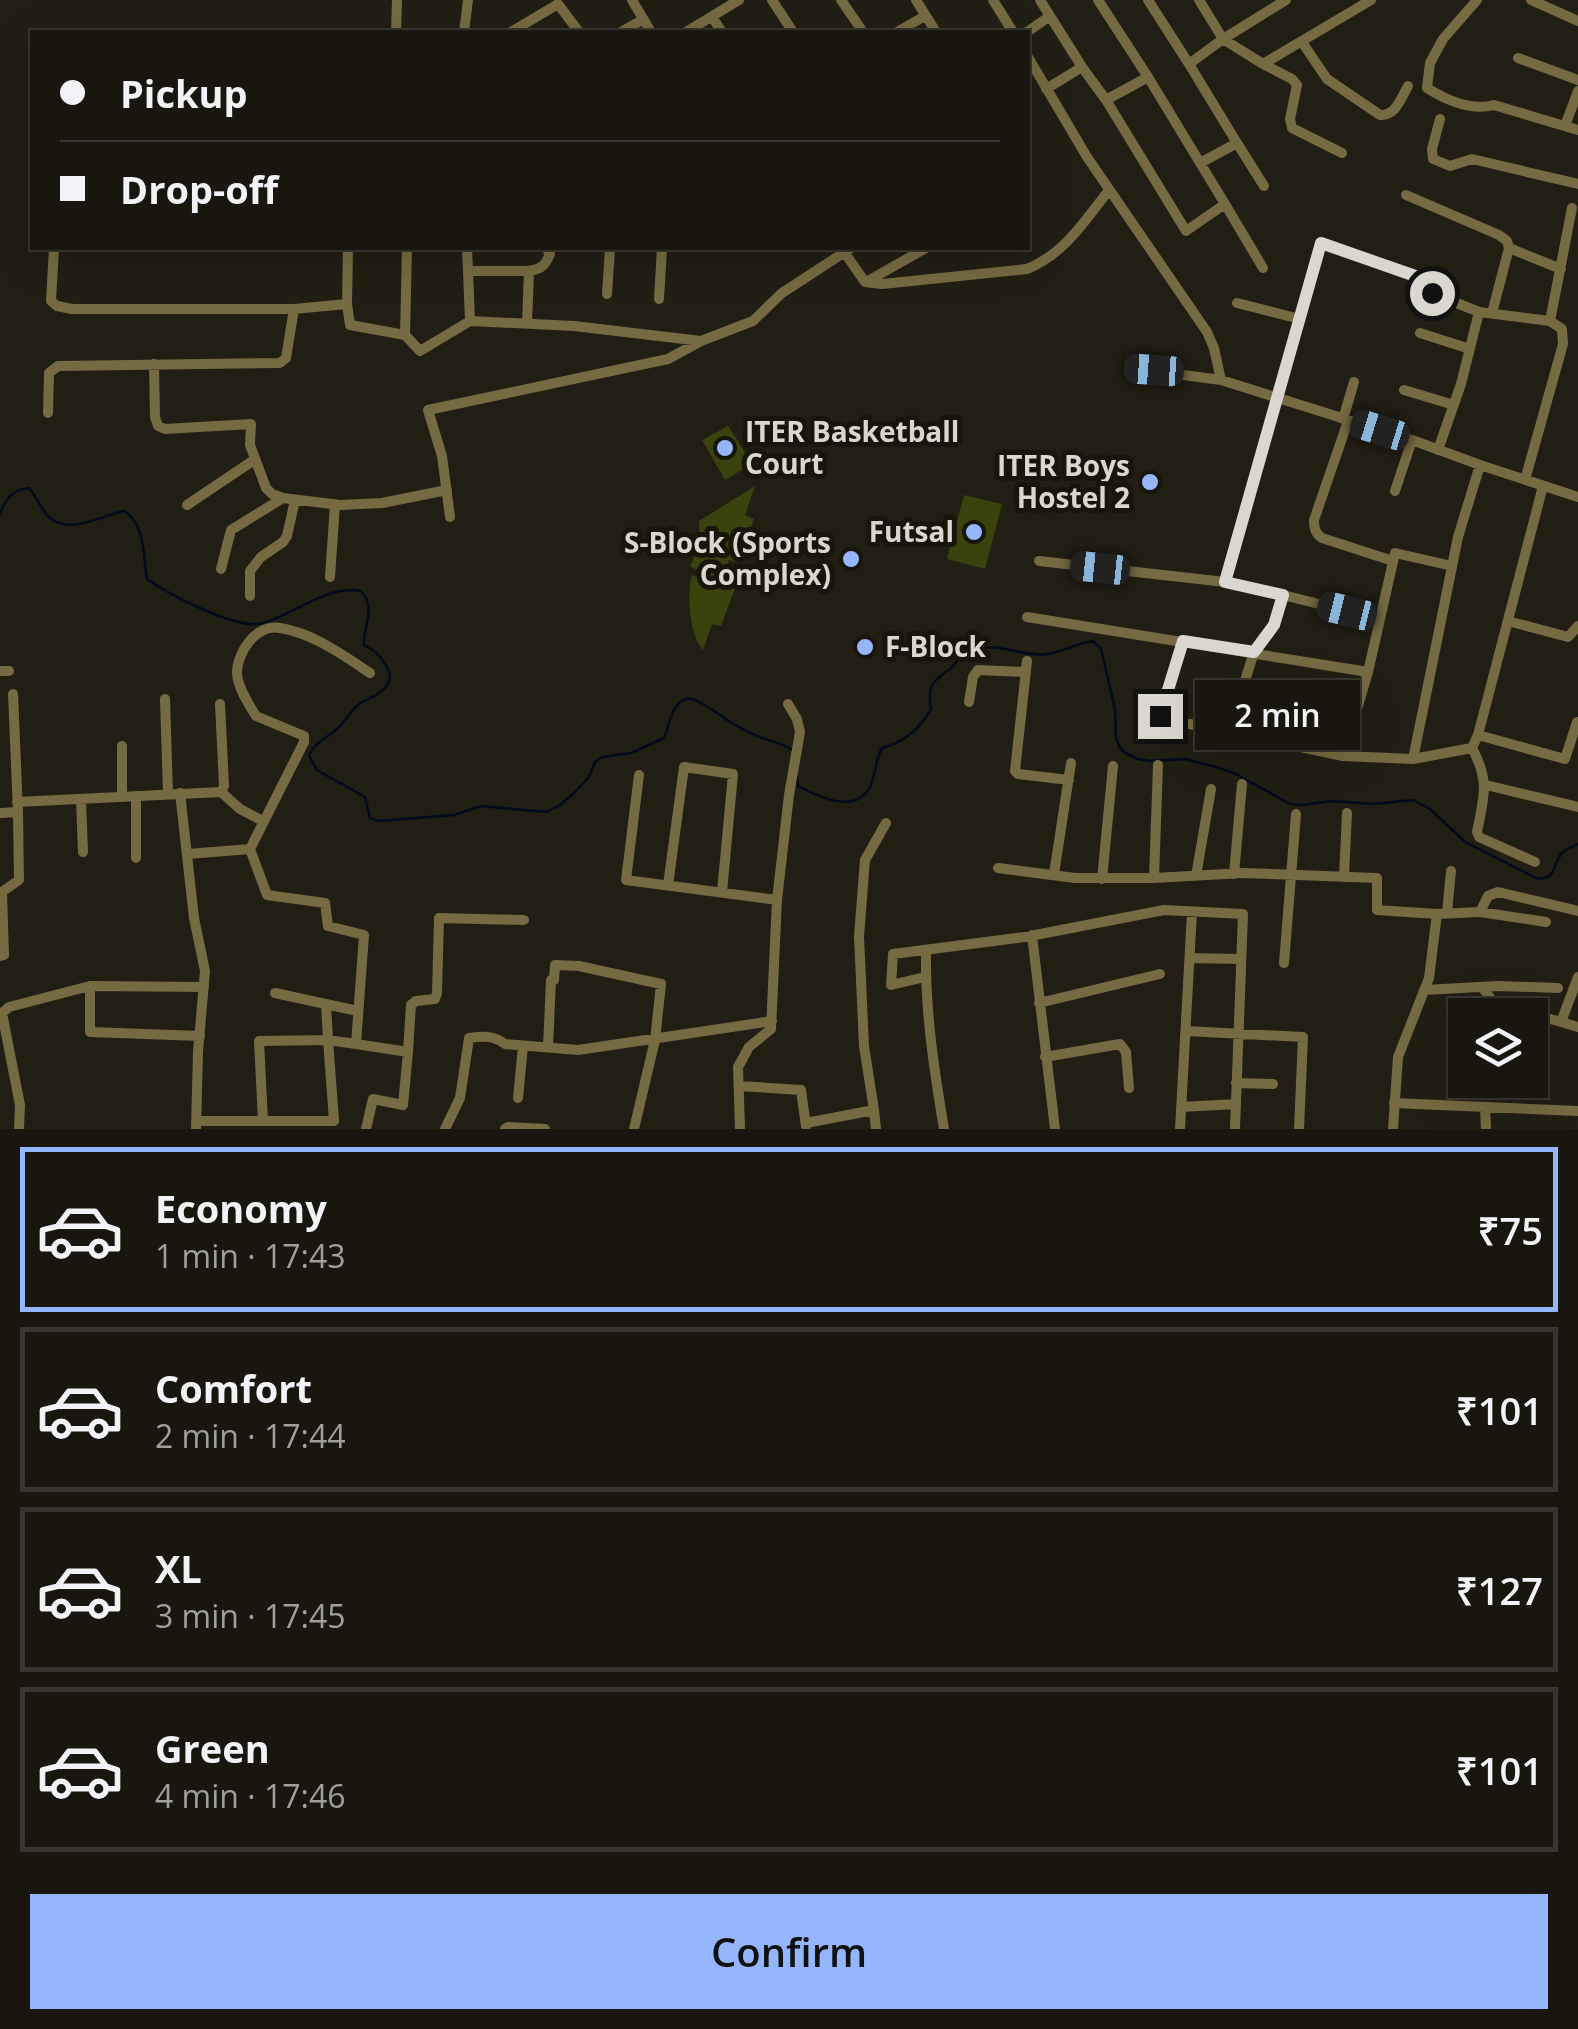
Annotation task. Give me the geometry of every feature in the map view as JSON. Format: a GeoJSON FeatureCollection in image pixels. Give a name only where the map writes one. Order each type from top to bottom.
{"type":"FeatureCollection","features":[{"type":"Feature","properties":{"kind":"street"},"geometry":{"type":"LineString","coordinates":[[396,30],[397,0]]}},
{"type":"Feature","properties":{"kind":"street"},"geometry":{"type":"LineString","coordinates":[[464,30],[468,0]]}},
{"type":"Feature","properties":{"kind":"street"},"geometry":{"type":"LineString","coordinates":[[633,0],[650,30]]}},
{"type":"Feature","properties":{"kind":"street"},"geometry":{"type":"LineString","coordinates":[[689,30],[739,0]]}},
{"type":"Feature","properties":{"kind":"street"},"geometry":{"type":"LineString","coordinates":[[772,0],[792,30]]}},
{"type":"Feature","properties":{"kind":"street"},"geometry":{"type":"LineString","coordinates":[[841,0],[860,28]]}},
{"type":"Feature","properties":{"kind":"street"},"geometry":{"type":"LineString","coordinates":[[916,0],[935,30]]}},
{"type":"Feature","properties":{"kind":"street"},"geometry":{"type":"LineString","coordinates":[[993,0],[1012,30]]}},
{"type":"Feature","properties":{"kind":"street"},"geometry":{"type":"LineString","coordinates":[[1040,0],[1186,231],[1225,204]]}},
{"type":"Feature","properties":{"kind":"street"},"geometry":{"type":"LineString","coordinates":[[1098,0],[1202,162],[1264,268]]}},
{"type":"Feature","properties":{"kind":"street"},"geometry":{"type":"LineString","coordinates":[[1148,0],[1264,186]]}},
{"type":"Feature","properties":{"kind":"street"},"geometry":{"type":"LineString","coordinates":[[1199,0],[1223,39],[1297,85],[1290,119],[1292,128],[1342,153]]}},
{"type":"Feature","properties":{"kind":"street"},"geometry":{"type":"LineString","coordinates":[[1189,64],[1286,0]]}},
{"type":"Feature","properties":{"kind":"street"},"geometry":{"type":"LineString","coordinates":[[1263,64],[1371,0]]}},
{"type":"Feature","properties":{"kind":"street"},"geometry":{"type":"LineString","coordinates":[[1477,0],[1444,39],[1430,63],[1427,88],[1479,109],[1494,105],[1578,130]]}},
{"type":"Feature","properties":{"kind":"street"},"geometry":{"type":"LineString","coordinates":[[1531,0],[1578,21]]}},
{"type":"Feature","properties":{"kind":"street"},"geometry":{"type":"LineString","coordinates":[[514,30],[558,4],[578,30]]}},
{"type":"Feature","properties":{"kind":"street"},"geometry":{"type":"LineString","coordinates":[[900,30],[925,16]]}},
{"type":"Feature","properties":{"kind":"street"},"geometry":{"type":"LineString","coordinates":[[1030,31],[1050,16]]}},
{"type":"Feature","properties":{"kind":"street"},"geometry":{"type":"LineString","coordinates":[[712,17],[721,30]]}},
{"type":"Feature","properties":{"kind":"street"},"geometry":{"type":"LineString","coordinates":[[624,30],[642,20]]}},
{"type":"Feature","properties":{"kind":"street"},"geometry":{"type":"LineString","coordinates":[[1302,42],[1327,79],[1376,113],[1384,116],[1394,111],[1408,86]]}},
{"type":"Feature","properties":{"kind":"street"},"geometry":{"type":"LineString","coordinates":[[1518,58],[1578,80]]}},
{"type":"Feature","properties":{"kind":"street"},"geometry":{"type":"LineString","coordinates":[[1030,61],[1109,190],[1207,332],[1221,380]]}},
{"type":"Feature","properties":{"kind":"street"},"geometry":{"type":"LineString","coordinates":[[1046,89],[1082,66]]}},
{"type":"Feature","properties":{"kind":"street"},"geometry":{"type":"LineString","coordinates":[[1106,100],[1148,77]]}},
{"type":"Feature","properties":{"kind":"street"},"geometry":{"type":"LineString","coordinates":[[1565,126],[1578,90]]}},
{"type":"Feature","properties":{"kind":"street"},"geometry":{"type":"LineString","coordinates":[[1440,119],[1432,149],[1437,162],[1455,166],[1472,160],[1577,180]]}},
{"type":"Feature","properties":{"kind":"street"},"geometry":{"type":"LineString","coordinates":[[1202,162],[1237,143]]}},
{"type":"Feature","properties":{"kind":"street"},"geometry":{"type":"LineString","coordinates":[[865,282],[882,284],[1028,269],[1064,247],[1109,190]]}},
{"type":"Feature","properties":{"kind":"street"},"geometry":{"type":"LineString","coordinates":[[1406,195],[1508,242],[1510,248],[1492,313]]}},
{"type":"Feature","properties":{"kind":"street"},"geometry":{"type":"LineString","coordinates":[[1550,321],[1572,208]]}},
{"type":"Feature","properties":{"kind":"street"},"geometry":{"type":"LineString","coordinates":[[1225,582],[1321,243],[1424,279],[1432,293],[1479,312],[1550,321],[1562,329],[1563,344],[1525,480]]}},
{"type":"Feature","properties":{"kind":"street"},"geometry":{"type":"LineString","coordinates":[[1510,248],[1562,269]]}},
{"type":"Feature","properties":{"kind":"street"},"geometry":{"type":"LineString","coordinates":[[54,250],[52,301],[72,309],[294,309],[348,304]]}},
{"type":"Feature","properties":{"kind":"street"},"geometry":{"type":"LineString","coordinates":[[348,250],[350,325],[406,335],[420,350],[470,320],[603,329],[701,341]]}},
{"type":"Feature","properties":{"kind":"street"},"geometry":{"type":"LineString","coordinates":[[406,335],[407,250]]}},
{"type":"Feature","properties":{"kind":"street"},"geometry":{"type":"LineString","coordinates":[[467,250],[470,320]]}},
{"type":"Feature","properties":{"kind":"street"},"geometry":{"type":"LineString","coordinates":[[468,271],[540,269],[550,254],[547,250]]}},
{"type":"Feature","properties":{"kind":"street"},"geometry":{"type":"LineString","coordinates":[[607,294],[610,250]]}},
{"type":"Feature","properties":{"kind":"street"},"geometry":{"type":"LineString","coordinates":[[659,299],[662,250]]}},
{"type":"Feature","properties":{"kind":"street"},"geometry":{"type":"LineString","coordinates":[[450,517],[442,456],[428,410],[668,359],[701,341],[753,322],[782,294],[847,250],[865,282]]}},
{"type":"Feature","properties":{"kind":"street"},"geometry":{"type":"LineString","coordinates":[[865,282],[922,250]]}},
{"type":"Feature","properties":{"kind":"street"},"geometry":{"type":"LineString","coordinates":[[527,323],[529,271]]}},
{"type":"Feature","properties":{"kind":"street"},"geometry":{"type":"LineString","coordinates":[[1238,303],[1300,319]]}},
{"type":"Feature","properties":{"kind":"street"},"geometry":{"type":"LineString","coordinates":[[48,413],[49,373],[58,366],[280,363],[286,358],[294,309]]}},
{"type":"Feature","properties":{"kind":"street"},"geometry":{"type":"LineString","coordinates":[[1438,450],[1479,312]]}},
{"type":"Feature","properties":{"kind":"street"},"geometry":{"type":"LineString","coordinates":[[1420,333],[1470,349]]}},
{"type":"Feature","properties":{"kind":"street"},"geometry":{"type":"LineString","coordinates":[[154,364],[158,426],[252,424],[250,445],[254,460],[272,494],[335,504],[382,502],[446,490]]}},
{"type":"Feature","properties":{"kind":"street"},"geometry":{"type":"LineString","coordinates":[[1130,368],[1221,380],[1577,494]]}},
{"type":"Feature","properties":{"kind":"street"},"geometry":{"type":"LineString","coordinates":[[1354,382],[1314,528],[1322,538],[1393,561]]}},
{"type":"Feature","properties":{"kind":"street"},"geometry":{"type":"LineString","coordinates":[[1404,390],[1454,405]]}},
{"type":"Feature","properties":{"kind":"street"},"geometry":{"type":"LineString","coordinates":[[1395,492],[1412,440]]}},
{"type":"Feature","properties":{"kind":"street"},"geometry":{"type":"LineString","coordinates":[[187,505],[254,460]]}},
{"type":"Feature","properties":{"kind":"street"},"geometry":{"type":"LineString","coordinates":[[1413,759],[1458,537],[1480,465]]}},
{"type":"Feature","properties":{"kind":"street"},"geometry":{"type":"LineString","coordinates":[[1472,748],[1544,486]]}},
{"type":"Feature","properties":{"kind":"street"},"geometry":{"type":"LineString","coordinates":[[221,569],[231,530],[289,499]]}},
{"type":"Feature","properties":{"kind":"street"},"geometry":{"type":"LineString","coordinates":[[250,596],[250,571],[260,556],[287,536],[289,499]]}},
{"type":"Feature","properties":{"kind":"street"},"geometry":{"type":"LineString","coordinates":[[330,577],[335,504]]}},
{"type":"Feature","properties":{"kind":"street"},"geometry":{"type":"LineString","coordinates":[[1343,756],[1368,672],[1395,552],[1452,566]]}},
{"type":"Feature","properties":{"kind":"street"},"geometry":{"type":"LineString","coordinates":[[1038,561],[1225,582],[1379,619]]}},
{"type":"Feature","properties":{"kind":"street"},"geometry":{"type":"LineString","coordinates":[[1228,732],[1254,652],[1274,625],[1283,595]]}},
{"type":"Feature","properties":{"kind":"street"},"geometry":{"type":"LineString","coordinates":[[1027,617],[1368,672]]}},
{"type":"Feature","properties":{"kind":"street"},"geometry":{"type":"LineString","coordinates":[[1508,621],[1568,637],[1578,626]]}},
{"type":"Feature","properties":{"kind":"street"},"geometry":{"type":"LineString","coordinates":[[356,1044],[364,934],[328,926],[325,903],[267,894],[250,849],[305,739],[300,733],[253,713],[237,674],[242,652],[250,640],[275,627],[335,650],[370,674]]}},
{"type":"Feature","properties":{"kind":"street"},"geometry":{"type":"LineString","coordinates":[[1160,716],[1183,641]]}},
{"type":"Feature","properties":{"kind":"street"},"geometry":{"type":"LineString","coordinates":[[969,702],[978,670],[1026,666],[1016,771],[1068,780]]}},
{"type":"Feature","properties":{"kind":"street"},"geometry":{"type":"LineString","coordinates":[[0,956],[4,956],[2,892],[20,880],[13,694]]}},
{"type":"Feature","properties":{"kind":"street"},"geometry":{"type":"LineString","coordinates":[[1276,697],[1354,722]]}},
{"type":"Feature","properties":{"kind":"street"},"geometry":{"type":"LineString","coordinates":[[165,699],[175,794],[205,971],[196,1125],[334,1121],[326,1004]]}},
{"type":"Feature","properties":{"kind":"street"},"geometry":{"type":"LineString","coordinates":[[220,704],[224,786],[221,792]]}},
{"type":"Feature","properties":{"kind":"street"},"geometry":{"type":"LineString","coordinates":[[740,1129],[738,1067],[748,1046],[771,1029],[772,1021],[777,900],[789,794],[800,738],[798,719],[788,704]]}},
{"type":"Feature","properties":{"kind":"street"},"geometry":{"type":"LineString","coordinates":[[1478,736],[1565,759],[1577,722]]}},
{"type":"Feature","properties":{"kind":"street"},"geometry":{"type":"LineString","coordinates":[[1190,724],[1343,756],[1413,759],[1472,748]]}},
{"type":"Feature","properties":{"kind":"street"},"geometry":{"type":"LineString","coordinates":[[122,746],[122,796]]}},
{"type":"Feature","properties":{"kind":"street"},"geometry":{"type":"LineString","coordinates":[[1472,748],[1486,785],[1476,832],[1479,837],[1535,862]]}},
{"type":"Feature","properties":{"kind":"street"},"geometry":{"type":"LineString","coordinates":[[0,756],[14,755]]}},
{"type":"Feature","properties":{"kind":"street"},"geometry":{"type":"LineString","coordinates":[[1054,874],[1071,764]]}},
{"type":"Feature","properties":{"kind":"street"},"geometry":{"type":"LineString","coordinates":[[1154,878],[1158,764]]}},
{"type":"Feature","properties":{"kind":"street"},"geometry":{"type":"LineString","coordinates":[[1102,879],[1114,766]]}},
{"type":"Feature","properties":{"kind":"street"},"geometry":{"type":"LineString","coordinates":[[668,885],[684,768],[733,774],[722,892]]}},
{"type":"Feature","properties":{"kind":"street"},"geometry":{"type":"LineString","coordinates":[[639,775],[626,880],[777,900]]}},
{"type":"Feature","properties":{"kind":"street"},"geometry":{"type":"LineString","coordinates":[[1234,874],[1242,784]]}},
{"type":"Feature","properties":{"kind":"street"},"geometry":{"type":"LineString","coordinates":[[1486,785],[1578,807]]}},
{"type":"Feature","properties":{"kind":"street"},"geometry":{"type":"LineString","coordinates":[[1196,876],[1211,790]]}},
{"type":"Feature","properties":{"kind":"street"},"geometry":{"type":"LineString","coordinates":[[0,813],[81,799],[221,792],[240,809],[263,821]]}},
{"type":"Feature","properties":{"kind":"street"},"geometry":{"type":"LineString","coordinates":[[136,796],[136,858]]}},
{"type":"Feature","properties":{"kind":"street"},"geometry":{"type":"LineString","coordinates":[[81,799],[83,852]]}},
{"type":"Feature","properties":{"kind":"street"},"geometry":{"type":"LineString","coordinates":[[1344,878],[1347,813]]}},
{"type":"Feature","properties":{"kind":"street"},"geometry":{"type":"LineString","coordinates":[[1284,963],[1296,814]]}},
{"type":"Feature","properties":{"kind":"street"},"geometry":{"type":"LineString","coordinates":[[876,1129],[864,1046],[859,936],[865,860],[886,823]]}},
{"type":"Feature","properties":{"kind":"street"},"geometry":{"type":"LineString","coordinates":[[188,854],[250,849]]}},
{"type":"Feature","properties":{"kind":"street"},"geometry":{"type":"LineString","coordinates":[[998,868],[1102,879],[1234,874],[1377,878],[1377,910],[1480,912],[1546,922]]}},
{"type":"Feature","properties":{"kind":"street"},"geometry":{"type":"LineString","coordinates":[[1393,1129],[1398,1056],[1429,978],[1451,870]]}},
{"type":"Feature","properties":{"kind":"street"},"geometry":{"type":"LineString","coordinates":[[1480,912],[1488,896],[1498,892],[1578,911]]}},
{"type":"Feature","properties":{"kind":"street"},"geometry":{"type":"LineString","coordinates":[[926,977],[891,985],[894,954],[1032,936],[1164,910],[1242,914],[1235,1129]]}},
{"type":"Feature","properties":{"kind":"street"},"geometry":{"type":"LineString","coordinates":[[1180,1129],[1192,912]]}},
{"type":"Feature","properties":{"kind":"street"},"geometry":{"type":"LineString","coordinates":[[366,1129],[373,1099],[402,1105],[411,1005],[435,1000],[437,993],[438,918],[524,920]]}},
{"type":"Feature","properties":{"kind":"street"},"geometry":{"type":"LineString","coordinates":[[1032,936],[1055,1129]]}},
{"type":"Feature","properties":{"kind":"street"},"geometry":{"type":"LineString","coordinates":[[926,950],[933,1064],[944,1129]]}},
{"type":"Feature","properties":{"kind":"street"},"geometry":{"type":"LineString","coordinates":[[1190,958],[1241,959]]}},
{"type":"Feature","properties":{"kind":"street"},"geometry":{"type":"LineString","coordinates":[[548,1047],[551,980],[558,964],[661,984],[654,1040],[634,1129]]}},
{"type":"Feature","properties":{"kind":"street"},"geometry":{"type":"LineString","coordinates":[[1039,1003],[1160,974]]}},
{"type":"Feature","properties":{"kind":"street"},"geometry":{"type":"LineString","coordinates":[[1562,1022],[1578,977]]}},
{"type":"Feature","properties":{"kind":"street"},"geometry":{"type":"LineString","coordinates":[[19,1129],[20,1105],[1,1014],[9,1007],[90,986],[204,987]]}},
{"type":"Feature","properties":{"kind":"street"},"geometry":{"type":"LineString","coordinates":[[90,986],[90,1032],[200,1036]]}},
{"type":"Feature","properties":{"kind":"street"},"geometry":{"type":"LineString","coordinates":[[1482,987],[1494,1003],[1578,1027]]}},
{"type":"Feature","properties":{"kind":"street"},"geometry":{"type":"LineString","coordinates":[[1424,990],[1558,988]]}},
{"type":"Feature","properties":{"kind":"street"},"geometry":{"type":"LineString","coordinates":[[275,993],[358,1011]]}},
{"type":"Feature","properties":{"kind":"street"},"geometry":{"type":"LineString","coordinates":[[447,1128],[460,1098],[468,1038],[486,1036],[505,1044],[578,1050],[772,1021]]}},
{"type":"Feature","properties":{"kind":"street"},"geometry":{"type":"LineString","coordinates":[[1186,1032],[1302,1037],[1299,1129]]}},
{"type":"Feature","properties":{"kind":"street"},"geometry":{"type":"LineString","coordinates":[[263,1121],[259,1040],[328,1040],[408,1052]]}},
{"type":"Feature","properties":{"kind":"street"},"geometry":{"type":"LineString","coordinates":[[1046,1058],[1120,1044],[1126,1052],[1129,1088]]}},
{"type":"Feature","properties":{"kind":"street"},"geometry":{"type":"LineString","coordinates":[[518,1098],[523,1046]]}},
{"type":"Feature","properties":{"kind":"street"},"geometry":{"type":"LineString","coordinates":[[1236,1083],[1273,1084]]}},
{"type":"Feature","properties":{"kind":"street"},"geometry":{"type":"LineString","coordinates":[[739,1086],[801,1090],[806,1126],[874,1110]]}},
{"type":"Feature","properties":{"kind":"street"},"geometry":{"type":"LineString","coordinates":[[1394,1102],[1578,1110]]}},
{"type":"Feature","properties":{"kind":"street"},"geometry":{"type":"LineString","coordinates":[[1181,1107],[1236,1104]]}},
{"type":"Feature","properties":{"kind":"street"},"geometry":{"type":"LineString","coordinates":[[1486,1108],[1486,1129]]}},
{"type":"Feature","properties":{"kind":"street"},"geometry":{"type":"LineString","coordinates":[[506,1129],[545,1129]]}},
{"type":"Feature","properties":{"kind":"green space","name":"ITER Basketball Court"},"geometry":{"type":"Polygon","coordinates":[[[728,426],[748,457],[747,467],[725,480],[702,440],[728,426]]]}},
{"type":"Feature","properties":{"kind":"green space"},"geometry":{"type":"Polygon","coordinates":[[[755,486],[745,515],[754,519],[737,563],[729,560],[721,579],[736,586],[721,626],[712,624],[703,650],[692,625],[689,603],[692,575],[696,577],[699,571],[690,566],[700,545],[699,521],[755,486]]]}},
{"type":"Feature","properties":{"kind":"green space","name":"Futsal"},"geometry":{"type":"Polygon","coordinates":[[[964,495],[1002,504],[985,569],[947,559],[964,495]]]}},
{"type":"Feature","properties":{"kind":"waterway"},"geometry":{"type":"LineString","coordinates":[[0,514],[10,496],[29,488],[47,515],[64,524],[84,523],[124,511],[140,532],[147,579],[200,608],[246,624],[269,621],[335,592],[361,591],[369,611],[364,645],[385,664],[389,682],[358,705],[309,755],[317,770],[365,797],[370,818],[379,821],[454,815],[481,806],[547,812],[574,793],[602,757],[631,753],[664,738],[674,709],[687,699],[703,704],[750,733],[794,751]]}},
{"type":"Feature","properties":{"kind":"waterway"},"geometry":{"type":"LineString","coordinates":[[797,777],[798,786],[816,795],[836,801],[855,800],[870,787],[882,748],[905,738],[921,724],[931,710],[933,683],[963,655],[985,647],[1047,654],[1093,641],[1101,649],[1115,709],[1116,738],[1125,753],[1138,759],[1185,759],[1216,767],[1290,804],[1413,800],[1430,809],[1465,842],[1536,878],[1548,877],[1563,852],[1578,844]]}},
{"type":"Feature","properties":{"kind":"place","name":"ITER Basketball Court"},"geometry":{"type":"Point","coordinates":[725,448]}},
{"type":"Feature","properties":{"kind":"place","name":"ITER Boys Hostel 2"},"geometry":{"type":"Point","coordinates":[1150,482]}},
{"type":"Feature","properties":{"kind":"place","name":"Futsal"},"geometry":{"type":"Point","coordinates":[974,532]}},
{"type":"Feature","properties":{"kind":"place","name":"S-Block (Sports Complex)"},"geometry":{"type":"Point","coordinates":[851,559]}},
{"type":"Feature","properties":{"kind":"place","name":"F-Block"},"geometry":{"type":"Point","coordinates":[865,647]}},
{"type":"Feature","properties":{"kind":"route"},"geometry":{"type":"LineString","coordinates":[[1160,716],[1183,641],[1254,652],[1274,625],[1283,595],[1225,582],[1321,243],[1424,279],[1432,293]]}}]}
